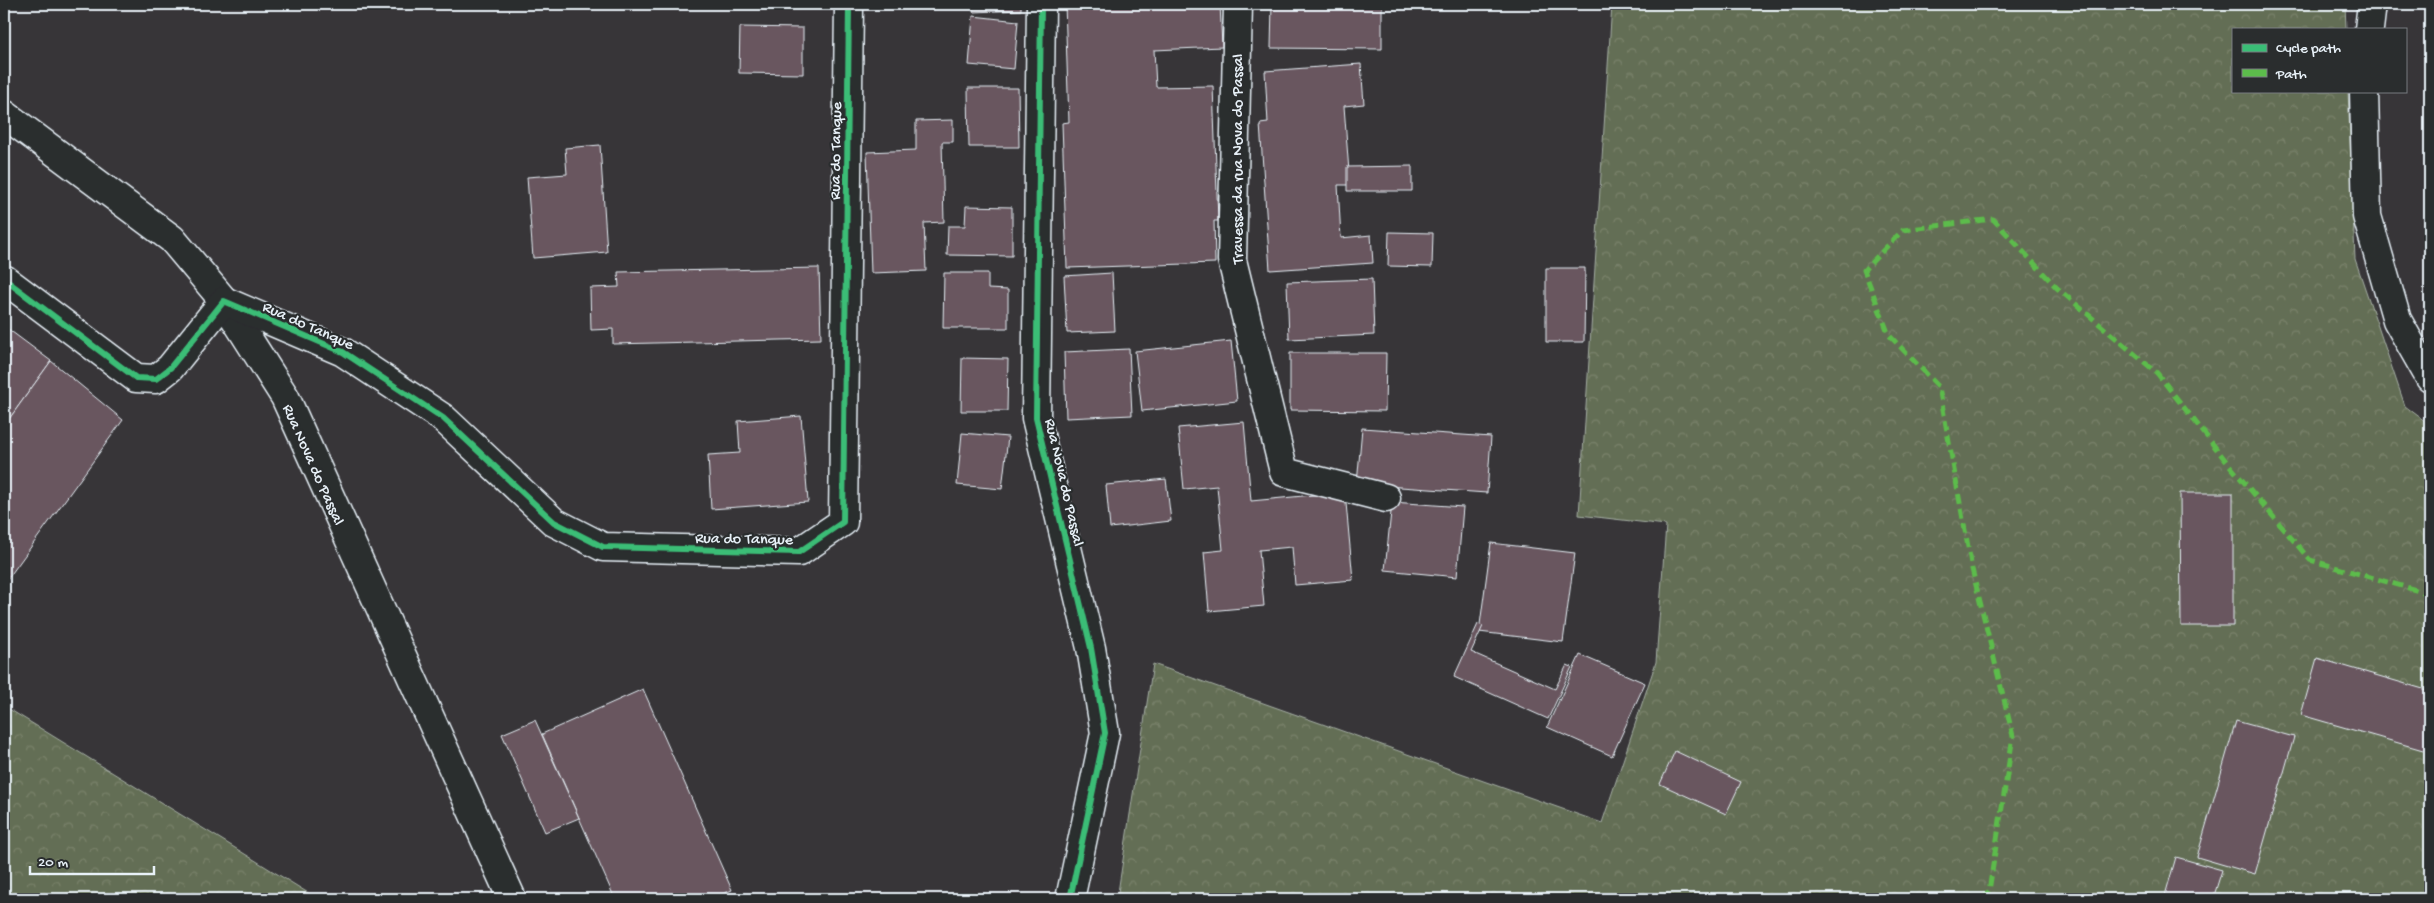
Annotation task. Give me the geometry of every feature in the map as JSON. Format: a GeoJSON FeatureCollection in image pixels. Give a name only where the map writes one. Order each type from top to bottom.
{"type":"FeatureCollection","features":[{"type":"Feature","properties":{"kind":"street","name":"Rua do Tanque"},"geometry":{"type":"LineString","coordinates":[[224,301],[344,352],[443,418],[554,522],[603,548],[799,552],[843,522],[849,4]]}},
{"type":"Feature","properties":{"kind":"street","name":"Rua Nova do Passal"},"geometry":{"type":"LineString","coordinates":[[1040,4],[1036,418],[1091,648],[1105,733],[1070,899]]}},
{"type":"Feature","properties":{"kind":"street","name":"Travessa da rua Nova do Passal"},"geometry":{"type":"LineString","coordinates":[[1238,4],[1232,260],[1284,472],[1386,498]]}},
{"type":"Feature","properties":{"kind":"street"},"geometry":{"type":"LineString","coordinates":[[2369,28],[2372,4]]}},
{"type":"Feature","properties":{"kind":"street"},"geometry":{"type":"LineString","coordinates":[[2364,92],[2367,216],[2397,320],[2430,378]]}},
{"type":"Feature","properties":{"kind":"street","name":"Rua Nova do Passal"},"geometry":{"type":"LineString","coordinates":[[4,114],[172,239],[224,301],[285,397],[512,899]]}},
{"type":"Feature","properties":{"kind":"street"},"geometry":{"type":"LineString","coordinates":[[4,279],[136,378],[156,379],[170,368],[224,301]]}},
{"type":"Feature","properties":{"kind":"green space"},"geometry":{"type":"Polygon","coordinates":[[[1612,4],[2345,4],[2346,28],[2232,28],[2232,92],[2348,92],[2355,259],[2405,406],[2430,425],[2430,899],[1117,899],[1153,664],[1602,823],[1656,662],[1666,525],[1579,515],[1612,4]]]}},
{"type":"Feature","properties":{"kind":"green space"},"geometry":{"type":"Polygon","coordinates":[[[4,706],[318,899],[4,899],[4,706]]]}},
{"type":"Feature","properties":{"kind":"building"},"geometry":{"type":"Polygon","coordinates":[[[973,4],[1021,4],[1021,10],[973,12],[973,4]]]}},
{"type":"Feature","properties":{"kind":"building"},"geometry":{"type":"Polygon","coordinates":[[[1065,4],[1220,4],[1222,47],[1154,50],[1156,87],[1213,86],[1218,221],[1214,221],[1215,263],[1067,268],[1062,123],[1069,122],[1065,4]]]}},
{"type":"Feature","properties":{"kind":"building"},"geometry":{"type":"Polygon","coordinates":[[[1272,4],[1382,4],[1382,49],[1271,48],[1272,4]]]}},
{"type":"Feature","properties":{"kind":"building"},"geometry":{"type":"Polygon","coordinates":[[[973,16],[1018,21],[1014,69],[969,65],[973,16]]]}},
{"type":"Feature","properties":{"kind":"building"},"geometry":{"type":"Polygon","coordinates":[[[740,27],[803,28],[803,74],[739,73],[740,27]]]}},
{"type":"Feature","properties":{"kind":"building"},"geometry":{"type":"Polygon","coordinates":[[[1361,64],[1364,104],[1344,106],[1350,185],[1338,185],[1341,238],[1371,235],[1373,263],[1270,270],[1260,124],[1268,123],[1265,71],[1361,64]]]}},
{"type":"Feature","properties":{"kind":"building"},"geometry":{"type":"Polygon","coordinates":[[[968,88],[1018,88],[1019,147],[969,147],[968,88]]]}},
{"type":"Feature","properties":{"kind":"building"},"geometry":{"type":"Polygon","coordinates":[[[953,120],[953,142],[942,142],[944,222],[924,223],[926,271],[871,273],[867,152],[916,150],[916,121],[953,120]]]}},
{"type":"Feature","properties":{"kind":"building"},"geometry":{"type":"Polygon","coordinates":[[[600,145],[607,252],[533,258],[527,177],[567,174],[565,148],[600,145]]]}},
{"type":"Feature","properties":{"kind":"building"},"geometry":{"type":"Polygon","coordinates":[[[1412,166],[1412,191],[1347,191],[1347,167],[1412,166]]]}},
{"type":"Feature","properties":{"kind":"building"},"geometry":{"type":"Polygon","coordinates":[[[966,206],[1012,207],[1012,256],[947,255],[948,226],[965,226],[966,206]]]}},
{"type":"Feature","properties":{"kind":"building"},"geometry":{"type":"Polygon","coordinates":[[[1389,232],[1433,233],[1432,267],[1388,266],[1389,232]]]}},
{"type":"Feature","properties":{"kind":"building"},"geometry":{"type":"Polygon","coordinates":[[[819,268],[821,339],[613,344],[613,329],[591,330],[590,288],[619,287],[618,272],[819,268]]]}},
{"type":"Feature","properties":{"kind":"building"},"geometry":{"type":"Polygon","coordinates":[[[1546,268],[1585,268],[1584,342],[1546,342],[1546,268]]]}},
{"type":"Feature","properties":{"kind":"building"},"geometry":{"type":"Polygon","coordinates":[[[944,273],[988,273],[988,289],[1008,290],[1008,328],[943,328],[944,273]]]}},
{"type":"Feature","properties":{"kind":"building"},"geometry":{"type":"Polygon","coordinates":[[[1112,273],[1115,331],[1067,333],[1064,276],[1112,273]]]}},
{"type":"Feature","properties":{"kind":"building"},"geometry":{"type":"Polygon","coordinates":[[[1372,279],[1374,335],[1289,339],[1287,282],[1372,279]]]}},
{"type":"Feature","properties":{"kind":"building"},"geometry":{"type":"Polygon","coordinates":[[[4,326],[51,361],[4,426],[4,326]]]}},
{"type":"Feature","properties":{"kind":"building"},"geometry":{"type":"Polygon","coordinates":[[[1231,341],[1237,401],[1142,411],[1135,351],[1231,341]]]}},
{"type":"Feature","properties":{"kind":"building"},"geometry":{"type":"Polygon","coordinates":[[[1129,349],[1132,415],[1066,418],[1064,352],[1129,349]]]}},
{"type":"Feature","properties":{"kind":"building"},"geometry":{"type":"Polygon","coordinates":[[[1290,353],[1386,353],[1385,411],[1290,410],[1290,353]]]}},
{"type":"Feature","properties":{"kind":"building"},"geometry":{"type":"Polygon","coordinates":[[[962,358],[1008,359],[1007,411],[961,411],[962,358]]]}},
{"type":"Feature","properties":{"kind":"building"},"geometry":{"type":"Polygon","coordinates":[[[51,361],[123,420],[4,584],[4,426],[51,361]]]}},
{"type":"Feature","properties":{"kind":"building"},"geometry":{"type":"Polygon","coordinates":[[[801,416],[808,502],[711,509],[708,455],[740,453],[738,421],[801,416]]]}},
{"type":"Feature","properties":{"kind":"building"},"geometry":{"type":"Polygon","coordinates":[[[1244,422],[1251,501],[1345,492],[1353,580],[1295,585],[1292,547],[1259,550],[1264,606],[1209,611],[1204,552],[1223,550],[1217,486],[1184,489],[1178,428],[1244,422]]]}},
{"type":"Feature","properties":{"kind":"building"},"geometry":{"type":"Polygon","coordinates":[[[1362,428],[1491,437],[1487,493],[1357,484],[1362,428]]]}},
{"type":"Feature","properties":{"kind":"building"},"geometry":{"type":"Polygon","coordinates":[[[962,433],[1008,437],[1002,489],[957,485],[962,433]]]}},
{"type":"Feature","properties":{"kind":"building"},"geometry":{"type":"Polygon","coordinates":[[[1166,479],[1171,521],[1110,528],[1106,485],[1166,479]]]}},
{"type":"Feature","properties":{"kind":"building"},"geometry":{"type":"Polygon","coordinates":[[[2180,493],[2233,493],[2233,626],[2181,626],[2180,493]]]}},
{"type":"Feature","properties":{"kind":"building"},"geometry":{"type":"Polygon","coordinates":[[[1392,502],[1463,507],[1457,577],[1385,570],[1392,502]]]}},
{"type":"Feature","properties":{"kind":"building"},"geometry":{"type":"Polygon","coordinates":[[[1491,543],[1575,553],[1563,642],[1479,632],[1491,543]]]}},
{"type":"Feature","properties":{"kind":"building"},"geometry":{"type":"Polygon","coordinates":[[[1478,624],[1483,626],[1471,652],[1555,689],[1567,665],[1572,667],[1548,719],[1454,677],[1478,624]]]}},
{"type":"Feature","properties":{"kind":"building"},"geometry":{"type":"Polygon","coordinates":[[[1580,655],[1645,683],[1612,756],[1547,727],[1580,655]]]}},
{"type":"Feature","properties":{"kind":"building"},"geometry":{"type":"Polygon","coordinates":[[[2317,658],[2430,691],[2430,752],[2301,715],[2317,658]]]}},
{"type":"Feature","properties":{"kind":"building"},"geometry":{"type":"Polygon","coordinates":[[[643,689],[732,890],[711,899],[615,899],[542,734],[643,689]]]}},
{"type":"Feature","properties":{"kind":"building"},"geometry":{"type":"Polygon","coordinates":[[[535,720],[579,818],[545,832],[502,734],[535,720]]]}},
{"type":"Feature","properties":{"kind":"building"},"geometry":{"type":"Polygon","coordinates":[[[2236,721],[2294,737],[2255,874],[2197,857],[2236,721]]]}},
{"type":"Feature","properties":{"kind":"building"},"geometry":{"type":"Polygon","coordinates":[[[1675,751],[1741,782],[1726,814],[1660,784],[1675,751]]]}},
{"type":"Feature","properties":{"kind":"building"},"geometry":{"type":"Polygon","coordinates":[[[2176,857],[2222,870],[2213,899],[2164,899],[2176,857]]]}},
{"type":"Feature","properties":{"kind":"marked path"},"geometry":{"type":"LineString","coordinates":[[1983,899],[1989,891],[2013,736],[1972,569],[1939,387],[1889,335],[1864,270],[1903,230],[1993,219],[2057,288],[2157,373],[2226,461],[2310,560],[2430,594]]}},
{"type":"Feature","properties":{"kind":"cycle path"},"geometry":{"type":"LineString","coordinates":[[4,279],[136,378],[156,379],[170,368],[224,301],[343,352],[443,418],[554,522],[603,547],[799,552],[843,522],[849,4]]}},
{"type":"Feature","properties":{"kind":"cycle path"},"geometry":{"type":"LineString","coordinates":[[1041,4],[1036,418],[1091,648],[1105,733],[1070,899]]}}]}
